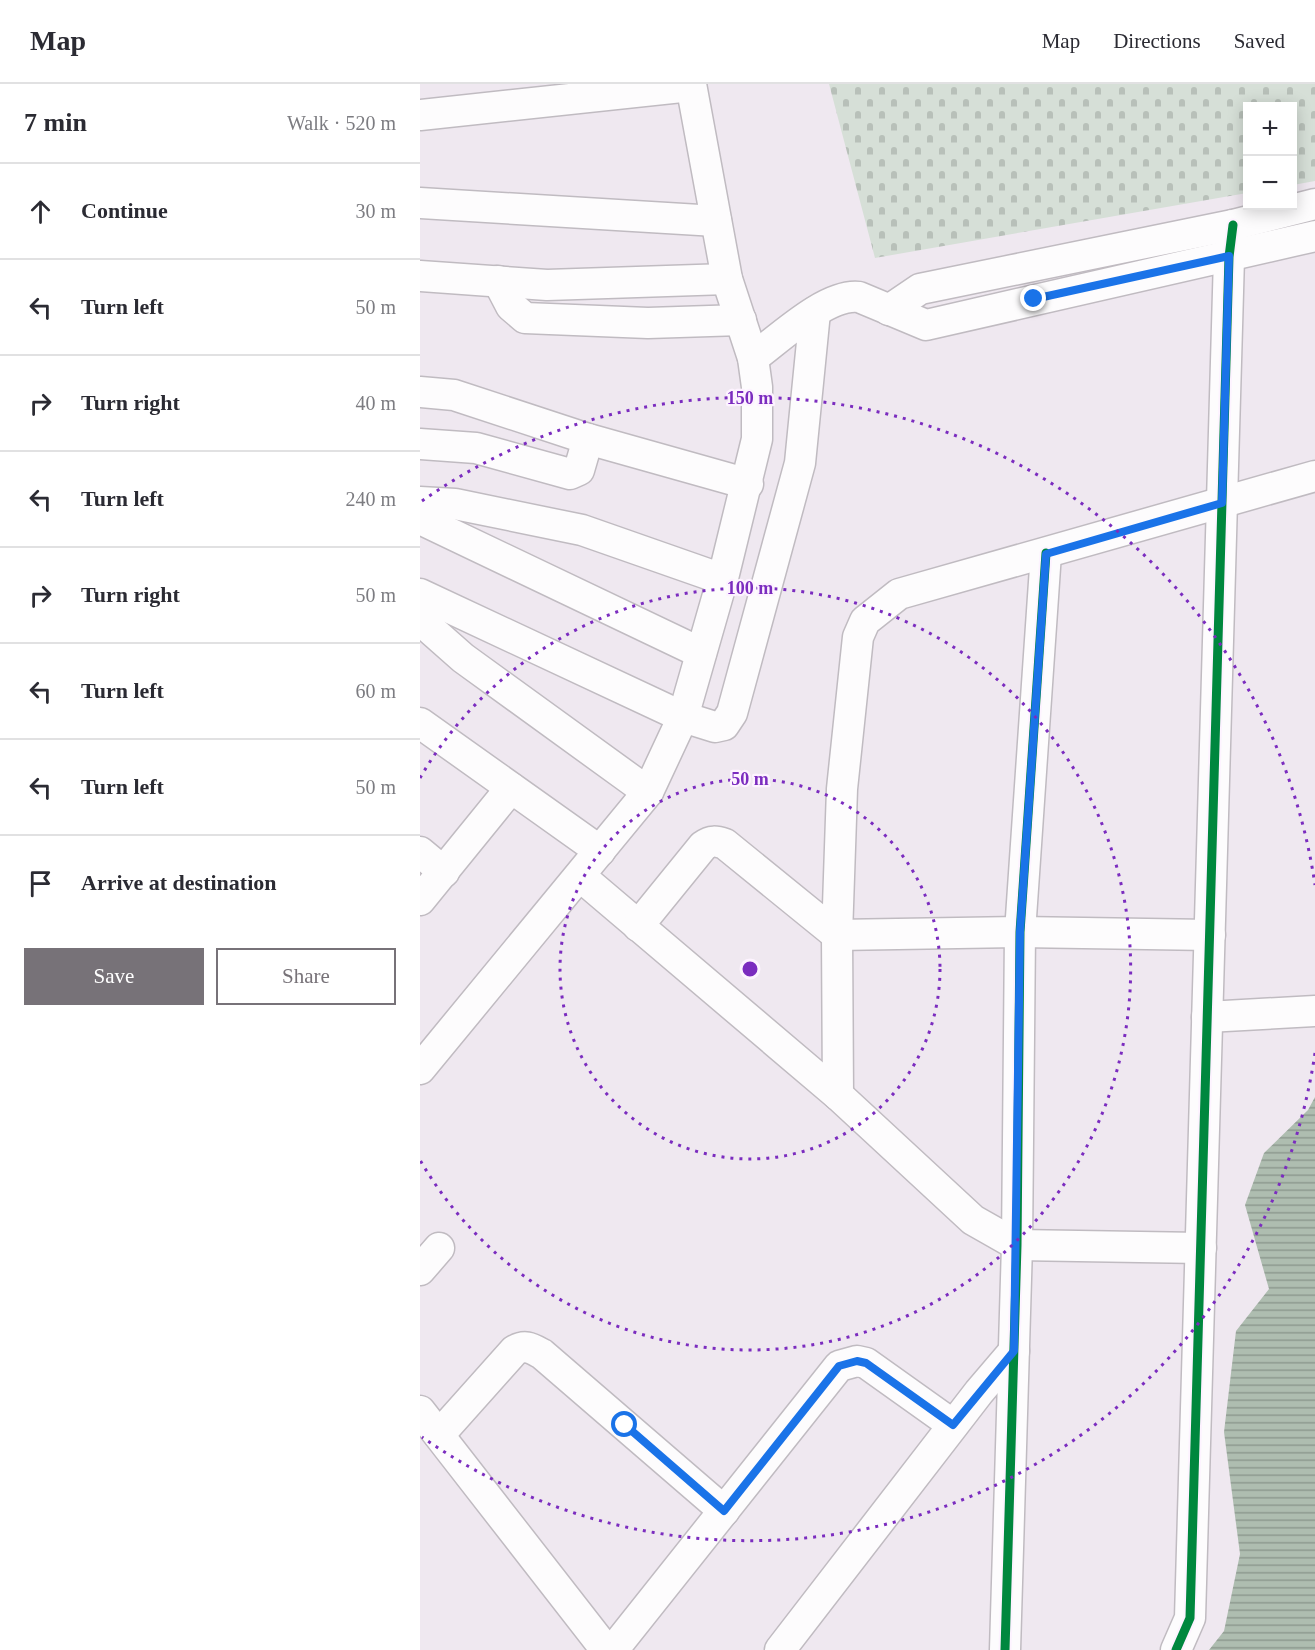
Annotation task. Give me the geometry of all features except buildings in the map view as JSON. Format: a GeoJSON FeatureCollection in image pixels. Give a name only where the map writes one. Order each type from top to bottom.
{"type":"FeatureCollection","features":[{"type":"Feature","properties":{"kind":"street"},"geometry":{"type":"LineString","coordinates":[[420,115],[691,85],[727,279],[753,357],[757,387],[757,439],[748,483],[683,717],[648,792],[420,1070]]}},
{"type":"Feature","properties":{"kind":"street"},"geometry":{"type":"LineString","coordinates":[[420,203],[716,221]]}},
{"type":"Feature","properties":{"kind":"street"},"geometry":{"type":"LineString","coordinates":[[889,310],[920,289],[1233,225],[1315,204]]}},
{"type":"Feature","properties":{"kind":"street"},"geometry":{"type":"LineString","coordinates":[[1176,1650],[1190,1618],[1229,256],[1233,225]]}},
{"type":"Feature","properties":{"kind":"street"},"geometry":{"type":"LineString","coordinates":[[753,357],[815,312],[850,296],[859,297],[926,325],[1078,288],[1315,236]]}},
{"type":"Feature","properties":{"kind":"street"},"geometry":{"type":"LineString","coordinates":[[420,276],[547,285],[727,279]]}},
{"type":"Feature","properties":{"kind":"street"},"geometry":{"type":"LineString","coordinates":[[498,281],[515,313],[525,318],[648,322],[741,320]]}},
{"type":"Feature","properties":{"kind":"street"},"geometry":{"type":"LineString","coordinates":[[420,594],[683,717],[720,727],[732,713],[800,463],[815,312]]}},
{"type":"Feature","properties":{"kind":"street"},"geometry":{"type":"LineString","coordinates":[[420,392],[454,395],[588,439],[748,483]]}},
{"type":"Feature","properties":{"kind":"street"},"geometry":{"type":"LineString","coordinates":[[420,444],[476,448],[570,474],[579,470],[588,439]]}},
{"type":"Feature","properties":{"kind":"street"},"geometry":{"type":"LineString","coordinates":[[838,1095],[837,935],[842,789],[858,638],[865,621],[899,594],[1315,476]]}},
{"type":"Feature","properties":{"kind":"street"},"geometry":{"type":"LineString","coordinates":[[420,501],[455,504],[582,530],[722,579]]}},
{"type":"Feature","properties":{"kind":"street"},"geometry":{"type":"LineString","coordinates":[[420,519],[701,653]]}},
{"type":"Feature","properties":{"kind":"street"},"geometry":{"type":"LineString","coordinates":[[1005,1650],[1017,1245],[1020,932],[1046,554]]}},
{"type":"Feature","properties":{"kind":"street"},"geometry":{"type":"LineString","coordinates":[[420,620],[462,658],[648,792]]}},
{"type":"Feature","properties":{"kind":"street"},"geometry":{"type":"LineString","coordinates":[[420,723],[600,851]]}},
{"type":"Feature","properties":{"kind":"street"},"geometry":{"type":"LineString","coordinates":[[420,900],[511,788]]}},
{"type":"Feature","properties":{"kind":"street"},"geometry":{"type":"LineString","coordinates":[[638,926],[703,846],[709,841],[717,841],[725,844],[837,935],[1020,932],[1210,935]]}},
{"type":"Feature","properties":{"kind":"street"},"geometry":{"type":"LineString","coordinates":[[420,852],[444,872]]}},
{"type":"Feature","properties":{"kind":"street"},"geometry":{"type":"LineString","coordinates":[[580,876],[838,1095],[973,1220],[1017,1245],[1201,1248]]}},
{"type":"Feature","properties":{"kind":"street"},"geometry":{"type":"LineString","coordinates":[[1208,1017],[1315,1011]]}},
{"type":"Feature","properties":{"kind":"street"},"geometry":{"type":"LineString","coordinates":[[439,1435],[514,1351],[522,1347],[530,1347],[542,1354],[724,1511]]}},
{"type":"Feature","properties":{"kind":"street"},"geometry":{"type":"LineString","coordinates":[[780,1650],[953,1425],[1014,1351]]}},
{"type":"Feature","properties":{"kind":"street"},"geometry":{"type":"LineString","coordinates":[[613,1650],[839,1366],[847,1362],[866,1363],[953,1425]]}},
{"type":"Feature","properties":{"kind":"street"},"geometry":{"type":"LineString","coordinates":[[420,1411],[606,1650]]}},
{"type":"Feature","properties":{"kind":"green space"},"geometry":{"type":"Polygon","coordinates":[[[829,84],[1315,84],[1315,181],[1297,184],[1297,102],[1243,102],[1243,194],[875,258],[829,84]]]}},
{"type":"Feature","properties":{"kind":"shaded area"},"geometry":{"type":"Polygon","coordinates":[[[1315,1097],[1315,1650],[1209,1650],[1224,1631],[1240,1554],[1224,1432],[1236,1331],[1269,1289],[1245,1205],[1264,1153],[1308,1110],[1315,1097]]]}},
{"type":"Feature","properties":{"kind":"cycle path"},"geometry":{"type":"LineString","coordinates":[[1176,1650],[1190,1618],[1229,257],[1233,225]]}},
{"type":"Feature","properties":{"kind":"cycle path"},"geometry":{"type":"LineString","coordinates":[[1005,1650],[1017,1245],[1020,932],[1046,553]]}},
{"type":"Feature","properties":{"kind":"route"},"geometry":{"type":"LineString","coordinates":[[625,1425],[724,1511],[839,1366],[847,1362],[866,1363],[953,1425],[1014,1351],[1020,932],[1046,554],[1222,503],[1229,256],[1034,299]]}}]}
